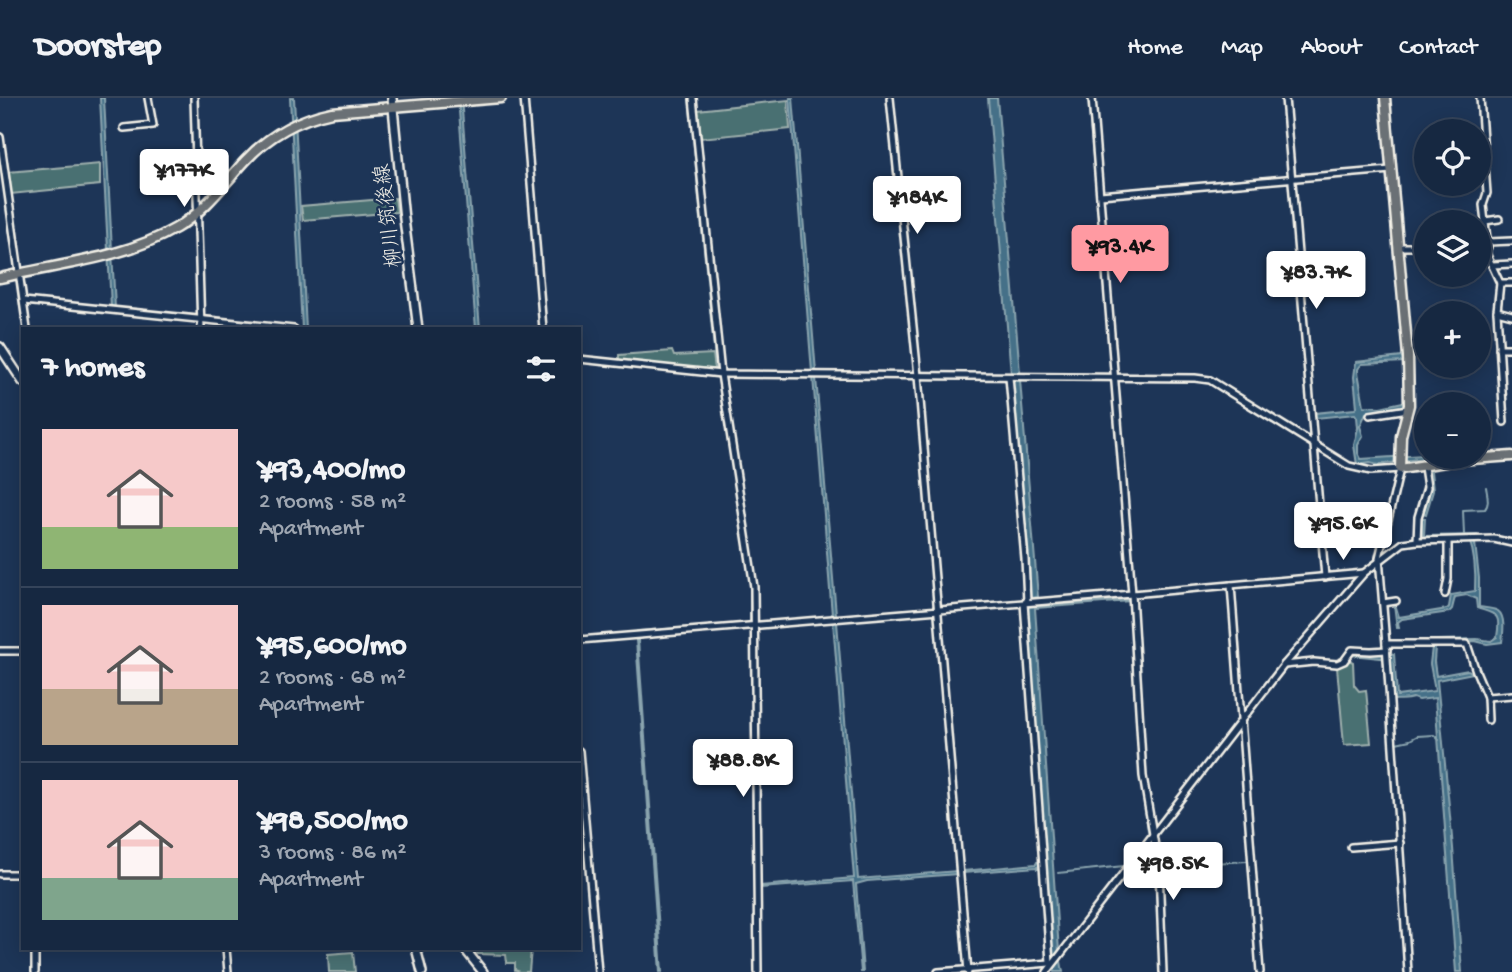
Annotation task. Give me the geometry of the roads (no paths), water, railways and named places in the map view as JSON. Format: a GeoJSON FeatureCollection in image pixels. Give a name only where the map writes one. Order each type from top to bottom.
{"type":"FeatureCollection","features":[{"type":"Feature","properties":{"kind":"main road"},"geometry":{"type":"LineString","coordinates":[[0,278],[110,254],[158,238],[198,214],[262,145],[293,124],[317,115],[397,105],[501,98]]}},
{"type":"Feature","properties":{"kind":"main road"},"geometry":{"type":"LineString","coordinates":[[1385,98],[1408,356],[1409,409],[1402,436],[1400,470],[1414,468]]}},
{"type":"Feature","properties":{"kind":"main road","name":"柳川筑後線"},"geometry":{"type":"LineString","coordinates":[[397,105],[404,219],[418,327]]}},
{"type":"Feature","properties":{"kind":"main road"},"geometry":{"type":"LineString","coordinates":[[0,347],[21,379]]}},
{"type":"Feature","properties":{"kind":"main road"},"geometry":{"type":"LineString","coordinates":[[1491,457],[1512,456]]}},
{"type":"Feature","properties":{"kind":"main road"},"geometry":{"type":"LineString","coordinates":[[416,950],[422,972]]}},
{"type":"Feature","properties":{"kind":"main road"},"geometry":{"type":"LineString","coordinates":[[466,950],[483,972]]}},
{"type":"Feature","properties":{"kind":"street"},"geometry":{"type":"LineString","coordinates":[[124,128],[153,125],[148,98]]}},
{"type":"Feature","properties":{"kind":"street"},"geometry":{"type":"LineString","coordinates":[[194,98],[201,327]]}},
{"type":"Feature","properties":{"kind":"street"},"geometry":{"type":"LineString","coordinates":[[524,98],[543,327]]}},
{"type":"Feature","properties":{"kind":"street"},"geometry":{"type":"LineString","coordinates":[[693,98],[721,374],[754,587],[758,972]]}},
{"type":"Feature","properties":{"kind":"street"},"geometry":{"type":"LineString","coordinates":[[890,98],[918,376],[968,971]]}},
{"type":"Feature","properties":{"kind":"street"},"geometry":{"type":"LineString","coordinates":[[1091,98],[1132,594],[1143,776],[1159,869],[1163,972]]}},
{"type":"Feature","properties":{"kind":"street"},"geometry":{"type":"LineString","coordinates":[[1285,98],[1325,577]]}},
{"type":"Feature","properties":{"kind":"street"},"geometry":{"type":"LineString","coordinates":[[1480,98],[1487,193],[1484,210]]}},
{"type":"Feature","properties":{"kind":"street"},"geometry":{"type":"LineString","coordinates":[[0,137],[17,274],[24,300],[27,327]]}},
{"type":"Feature","properties":{"kind":"street"},"geometry":{"type":"LineString","coordinates":[[1100,195],[1391,170]]}},
{"type":"Feature","properties":{"kind":"street"},"geometry":{"type":"LineString","coordinates":[[1491,220],[1499,219]]}},
{"type":"Feature","properties":{"kind":"street"},"geometry":{"type":"LineString","coordinates":[[1491,244],[1512,241]]}},
{"type":"Feature","properties":{"kind":"street"},"geometry":{"type":"LineString","coordinates":[[1398,247],[1414,247]]}},
{"type":"Feature","properties":{"kind":"street"},"geometry":{"type":"LineString","coordinates":[[1504,422],[1497,311],[1500,283],[1492,265],[1512,264]]}},
{"type":"Feature","properties":{"kind":"street"},"geometry":{"type":"LineString","coordinates":[[1500,283],[1512,283]]}},
{"type":"Feature","properties":{"kind":"street"},"geometry":{"type":"LineString","coordinates":[[24,300],[275,327]]}},
{"type":"Feature","properties":{"kind":"street"},"geometry":{"type":"LineString","coordinates":[[1497,311],[1512,315]]}},
{"type":"Feature","properties":{"kind":"street"},"geometry":{"type":"LineString","coordinates":[[1499,348],[1512,348]]}},
{"type":"Feature","properties":{"kind":"street"},"geometry":{"type":"LineString","coordinates":[[581,359],[721,374],[1210,380],[1349,466],[1371,471],[1400,470],[1380,548],[1379,562],[1408,972]]}},
{"type":"Feature","properties":{"kind":"street"},"geometry":{"type":"LineString","coordinates":[[1009,377],[1025,559],[1052,964]]}},
{"type":"Feature","properties":{"kind":"street"},"geometry":{"type":"LineString","coordinates":[[1370,415],[1409,409]]}},
{"type":"Feature","properties":{"kind":"street"},"geometry":{"type":"LineString","coordinates":[[1417,541],[1419,517],[1427,487],[1424,469]]}},
{"type":"Feature","properties":{"kind":"street"},"geometry":{"type":"LineString","coordinates":[[1047,972],[1284,665],[1364,573],[1403,543],[1494,539],[1512,543]]}},
{"type":"Feature","properties":{"kind":"street"},"geometry":{"type":"LineString","coordinates":[[1445,594],[1448,579],[1448,541]]}},
{"type":"Feature","properties":{"kind":"street"},"geometry":{"type":"LineString","coordinates":[[581,640],[1364,573]]}},
{"type":"Feature","properties":{"kind":"street"},"geometry":{"type":"LineString","coordinates":[[1231,585],[1260,972]]}},
{"type":"Feature","properties":{"kind":"street"},"geometry":{"type":"LineString","coordinates":[[1382,603],[1396,601]]}},
{"type":"Feature","properties":{"kind":"street"},"geometry":{"type":"LineString","coordinates":[[1284,665],[1314,662],[1337,664],[1344,661],[1352,650],[1371,652],[1386,647],[1467,643],[1487,697],[1488,720]]}},
{"type":"Feature","properties":{"kind":"street"},"geometry":{"type":"LineString","coordinates":[[0,652],[21,651]]}},
{"type":"Feature","properties":{"kind":"street"},"geometry":{"type":"LineString","coordinates":[[1487,697],[1512,695]]}},
{"type":"Feature","properties":{"kind":"street"},"geometry":{"type":"LineString","coordinates":[[581,774],[598,972]]}},
{"type":"Feature","properties":{"kind":"street"},"geometry":{"type":"LineString","coordinates":[[1351,847],[1400,842]]}},
{"type":"Feature","properties":{"kind":"street"},"geometry":{"type":"LineString","coordinates":[[0,874],[21,874]]}},
{"type":"Feature","properties":{"kind":"street"},"geometry":{"type":"LineString","coordinates":[[35,950],[35,972]]}},
{"type":"Feature","properties":{"kind":"street"},"geometry":{"type":"LineString","coordinates":[[226,950],[228,972]]}},
{"type":"Feature","properties":{"kind":"street"},"geometry":{"type":"LineString","coordinates":[[938,972],[1052,964]]}},
{"type":"Feature","properties":{"kind":"water"},"geometry":{"type":"Polygon","coordinates":[[[100,98],[104,98],[115,308],[111,307],[100,98]]]}},
{"type":"Feature","properties":{"kind":"water"},"geometry":{"type":"Polygon","coordinates":[[[290,98],[294,98],[306,327],[302,327],[290,98]]]}},
{"type":"Feature","properties":{"kind":"water"},"geometry":{"type":"Polygon","coordinates":[[[458,98],[461,98],[480,327],[476,327],[458,98]]]}},
{"type":"Feature","properties":{"kind":"water"},"geometry":{"type":"Polygon","coordinates":[[[790,98],[793,98],[816,372],[812,372],[790,98]]]}},
{"type":"Feature","properties":{"kind":"water"},"geometry":{"type":"Polygon","coordinates":[[[988,98],[997,98],[1020,373],[1011,374],[988,98]]]}},
{"type":"Feature","properties":{"kind":"water"},"geometry":{"type":"Polygon","coordinates":[[[1400,324],[1402,324],[1404,362],[1362,364],[1358,369],[1364,406],[1380,407],[1403,402],[1404,407],[1366,413],[1360,426],[1363,436],[1358,445],[1358,453],[1361,459],[1414,456],[1414,460],[1357,465],[1354,445],[1358,428],[1355,414],[1316,418],[1315,413],[1355,409],[1356,362],[1402,357],[1400,324]]]}},
{"type":"Feature","properties":{"kind":"water"},"geometry":{"type":"Polygon","coordinates":[[[813,377],[816,378],[836,614],[832,615],[813,377]]]}},
{"type":"Feature","properties":{"kind":"water"},"geometry":{"type":"Polygon","coordinates":[[[1011,380],[1020,380],[1038,597],[1030,598],[1011,380]]]}},
{"type":"Feature","properties":{"kind":"water"},"geometry":{"type":"Polygon","coordinates":[[[1426,469],[1431,469],[1433,491],[1426,514],[1423,513],[1430,491],[1426,469]]]}},
{"type":"Feature","properties":{"kind":"water"},"geometry":{"type":"Polygon","coordinates":[[[1422,518],[1425,518],[1424,536],[1477,535],[1475,543],[1479,607],[1494,609],[1501,614],[1502,642],[1438,642],[1477,639],[1491,641],[1497,637],[1496,616],[1477,608],[1476,599],[1467,595],[1455,597],[1449,612],[1402,619],[1397,628],[1394,604],[1399,617],[1447,609],[1451,595],[1475,591],[1475,564],[1469,539],[1422,538],[1422,518]]]}},
{"type":"Feature","properties":{"kind":"water"},"geometry":{"type":"Polygon","coordinates":[[[1131,599],[1035,608],[1059,951],[1063,972],[1055,972],[1051,957],[1046,866],[1041,866],[1041,869],[1037,867],[962,871],[1037,862],[1046,864],[1027,607],[1131,599]]]}},
{"type":"Feature","properties":{"kind":"water"},"geometry":{"type":"Polygon","coordinates":[[[833,622],[837,622],[858,879],[957,871],[957,874],[856,884],[863,972],[853,881],[761,888],[854,878],[833,622]]]}},
{"type":"Feature","properties":{"kind":"water"},"geometry":{"type":"Polygon","coordinates":[[[638,640],[662,972],[660,972],[638,640]]]}},
{"type":"Feature","properties":{"kind":"water"},"geometry":{"type":"Polygon","coordinates":[[[1432,647],[1435,647],[1436,676],[1468,670],[1473,673],[1437,680],[1462,972],[1456,972],[1435,698],[1392,700],[1390,659],[1351,655],[1379,652],[1394,654],[1397,696],[1435,691],[1430,664],[1432,647]]]}},
{"type":"Feature","properties":{"kind":"waterway"},"geometry":{"type":"LineString","coordinates":[[689,98],[716,370]]}},
{"type":"Feature","properties":{"kind":"waterway"},"geometry":{"type":"LineString","coordinates":[[887,98],[915,372]]}},
{"type":"Feature","properties":{"kind":"waterway"},"geometry":{"type":"LineString","coordinates":[[1088,98],[1123,509]]}},
{"type":"Feature","properties":{"kind":"waterway"},"geometry":{"type":"LineString","coordinates":[[1289,179],[1311,439]]}},
{"type":"Feature","properties":{"kind":"waterway"},"geometry":{"type":"LineString","coordinates":[[637,631],[750,623],[750,582],[718,378]]}},
{"type":"Feature","properties":{"kind":"waterway"},"geometry":{"type":"LineString","coordinates":[[915,378],[957,867]]}},
{"type":"Feature","properties":{"kind":"waterway"},"geometry":{"type":"LineString","coordinates":[[1311,444],[1322,574]]}},
{"type":"Feature","properties":{"kind":"waterway"},"geometry":{"type":"LineString","coordinates":[[1464,535],[1463,510],[1485,509],[1488,501],[1486,487]]}},
{"type":"Feature","properties":{"kind":"waterway"},"geometry":{"type":"LineString","coordinates":[[1133,654],[1140,773],[1149,837]]}},
{"type":"Feature","properties":{"kind":"waterway"},"geometry":{"type":"LineString","coordinates":[[1473,673],[1479,687]]}},
{"type":"Feature","properties":{"kind":"waterway"},"geometry":{"type":"LineString","coordinates":[[1396,743],[1417,736],[1434,735],[1439,740]]}},
{"type":"Feature","properties":{"kind":"waterway"},"geometry":{"type":"LineString","coordinates":[[1150,842],[1156,874],[1160,955]]}},
{"type":"Feature","properties":{"kind":"waterway"},"geometry":{"type":"LineString","coordinates":[[1163,866],[1247,861]]}},
{"type":"Feature","properties":{"kind":"waterway"},"geometry":{"type":"LineString","coordinates":[[1058,873],[1124,866]]}}]}
